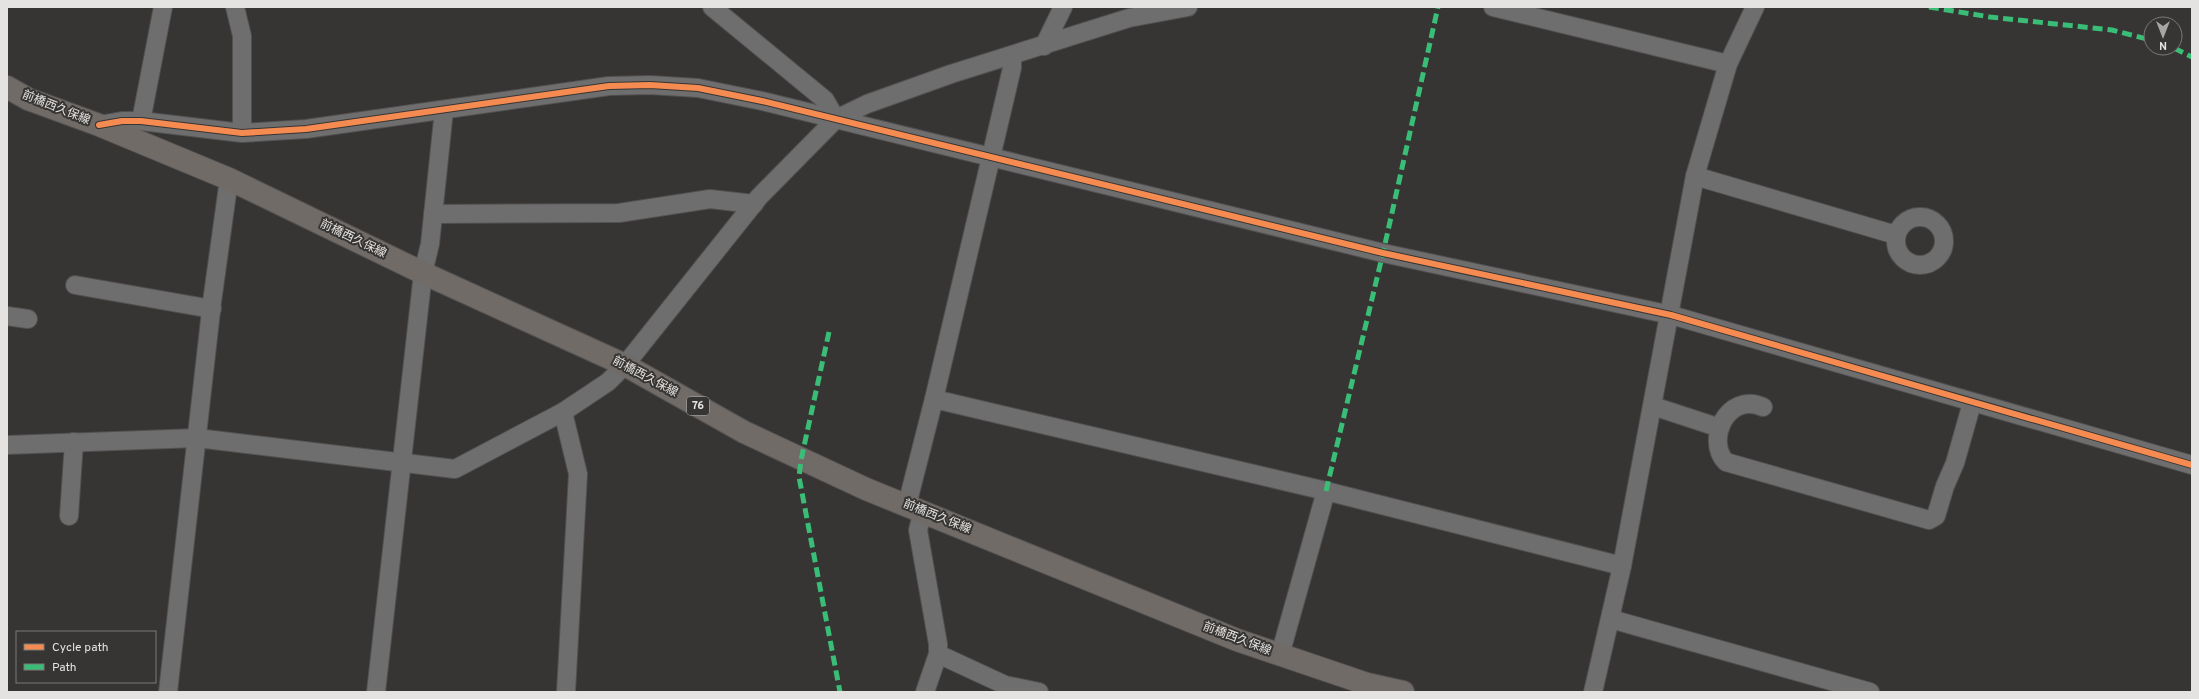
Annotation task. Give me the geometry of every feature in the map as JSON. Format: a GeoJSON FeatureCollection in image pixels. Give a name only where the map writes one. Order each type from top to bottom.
{"type":"FeatureCollection","features":[{"type":"Feature","properties":{"kind":"main road","name":"前橋西久保線"},"geometry":{"type":"LineString","coordinates":[[7,87],[28,99],[98,125],[229,179],[423,273],[625,365],[744,432],[809,464],[1237,640],[1367,684],[1403,692]]}},
{"type":"Feature","properties":{"kind":"street"},"geometry":{"type":"LineString","coordinates":[[141,121],[163,7]]}},
{"type":"Feature","properties":{"kind":"street"},"geometry":{"type":"LineString","coordinates":[[235,7],[242,36],[242,132]]}},
{"type":"Feature","properties":{"kind":"street"},"geometry":{"type":"LineString","coordinates":[[712,7],[825,100],[836,119]]}},
{"type":"Feature","properties":{"kind":"street"},"geometry":{"type":"LineString","coordinates":[[1044,46],[1064,7]]}},
{"type":"Feature","properties":{"kind":"street"},"geometry":{"type":"LineString","coordinates":[[7,445],[197,438],[455,469],[563,412],[608,382],[625,365],[754,204],[836,119],[867,104],[937,79],[1012,55],[1129,18],[1188,7]]}},
{"type":"Feature","properties":{"kind":"street"},"geometry":{"type":"LineString","coordinates":[[1493,7],[1728,64]]}},
{"type":"Feature","properties":{"kind":"street"},"geometry":{"type":"LineString","coordinates":[[1593,692],[1622,566],[1695,176],[1728,64],[1755,7]]}},
{"type":"Feature","properties":{"kind":"street"},"geometry":{"type":"LineString","coordinates":[[925,692],[938,654],[934,618],[915,508],[934,399],[1012,68],[1012,55]]}},
{"type":"Feature","properties":{"kind":"street"},"geometry":{"type":"LineString","coordinates":[[98,125],[122,121],[141,121],[242,132],[306,129],[609,86],[650,85],[698,88],[992,156],[1383,253],[1670,315],[2192,465]]}},
{"type":"Feature","properties":{"kind":"street"},"geometry":{"type":"LineString","coordinates":[[376,692],[423,273],[430,244],[444,110]]}},
{"type":"Feature","properties":{"kind":"street"},"geometry":{"type":"LineString","coordinates":[[1695,176],[1896,235]]}},
{"type":"Feature","properties":{"kind":"street"},"geometry":{"type":"LineString","coordinates":[[168,692],[212,309],[229,179]]}},
{"type":"Feature","properties":{"kind":"street"},"geometry":{"type":"LineString","coordinates":[[433,214],[619,213],[710,199],[754,204]]}},
{"type":"Feature","properties":{"kind":"street"},"geometry":{"type":"LineString","coordinates":[[75,285],[212,309]]}},
{"type":"Feature","properties":{"kind":"street"},"geometry":{"type":"LineString","coordinates":[[7,316],[28,319]]}},
{"type":"Feature","properties":{"kind":"street"},"geometry":{"type":"LineString","coordinates":[[934,399],[1326,491],[1622,566]]}},
{"type":"Feature","properties":{"kind":"street"},"geometry":{"type":"LineString","coordinates":[[1763,407],[1750,402],[1737,406],[1726,417],[1720,428],[1718,437],[1720,454],[1729,464],[1929,520],[1936,516],[1945,486],[1955,463],[1972,403]]}},
{"type":"Feature","properties":{"kind":"street"},"geometry":{"type":"LineString","coordinates":[[1653,406],[1720,428]]}},
{"type":"Feature","properties":{"kind":"street"},"geometry":{"type":"LineString","coordinates":[[563,412],[578,474],[566,692]]}},
{"type":"Feature","properties":{"kind":"street"},"geometry":{"type":"LineString","coordinates":[[68,516],[74,442]]}},
{"type":"Feature","properties":{"kind":"street"},"geometry":{"type":"LineString","coordinates":[[1280,655],[1326,491]]}},
{"type":"Feature","properties":{"kind":"street"},"geometry":{"type":"LineString","coordinates":[[1611,618],[1870,692]]}},
{"type":"Feature","properties":{"kind":"street"},"geometry":{"type":"LineString","coordinates":[[938,654],[1005,685],[1038,692]]}},
{"type":"Feature","properties":{"kind":"marked path"},"geometry":{"type":"LineString","coordinates":[[1326,491],[1383,253],[1438,7]]}},
{"type":"Feature","properties":{"kind":"marked path"},"geometry":{"type":"LineString","coordinates":[[1929,7],[1990,17],[2112,30],[2143,38]]}},
{"type":"Feature","properties":{"kind":"marked path"},"geometry":{"type":"LineString","coordinates":[[2183,52],[2192,57]]}},
{"type":"Feature","properties":{"kind":"marked path"},"geometry":{"type":"LineString","coordinates":[[829,332],[801,460],[799,477],[840,692]]}},
{"type":"Feature","properties":{"kind":"cycle path"},"geometry":{"type":"LineString","coordinates":[[99,125],[122,121],[141,121],[242,133],[306,129],[609,86],[650,85],[698,88],[762,101],[1383,253],[1671,315],[2192,465]]}}]}
